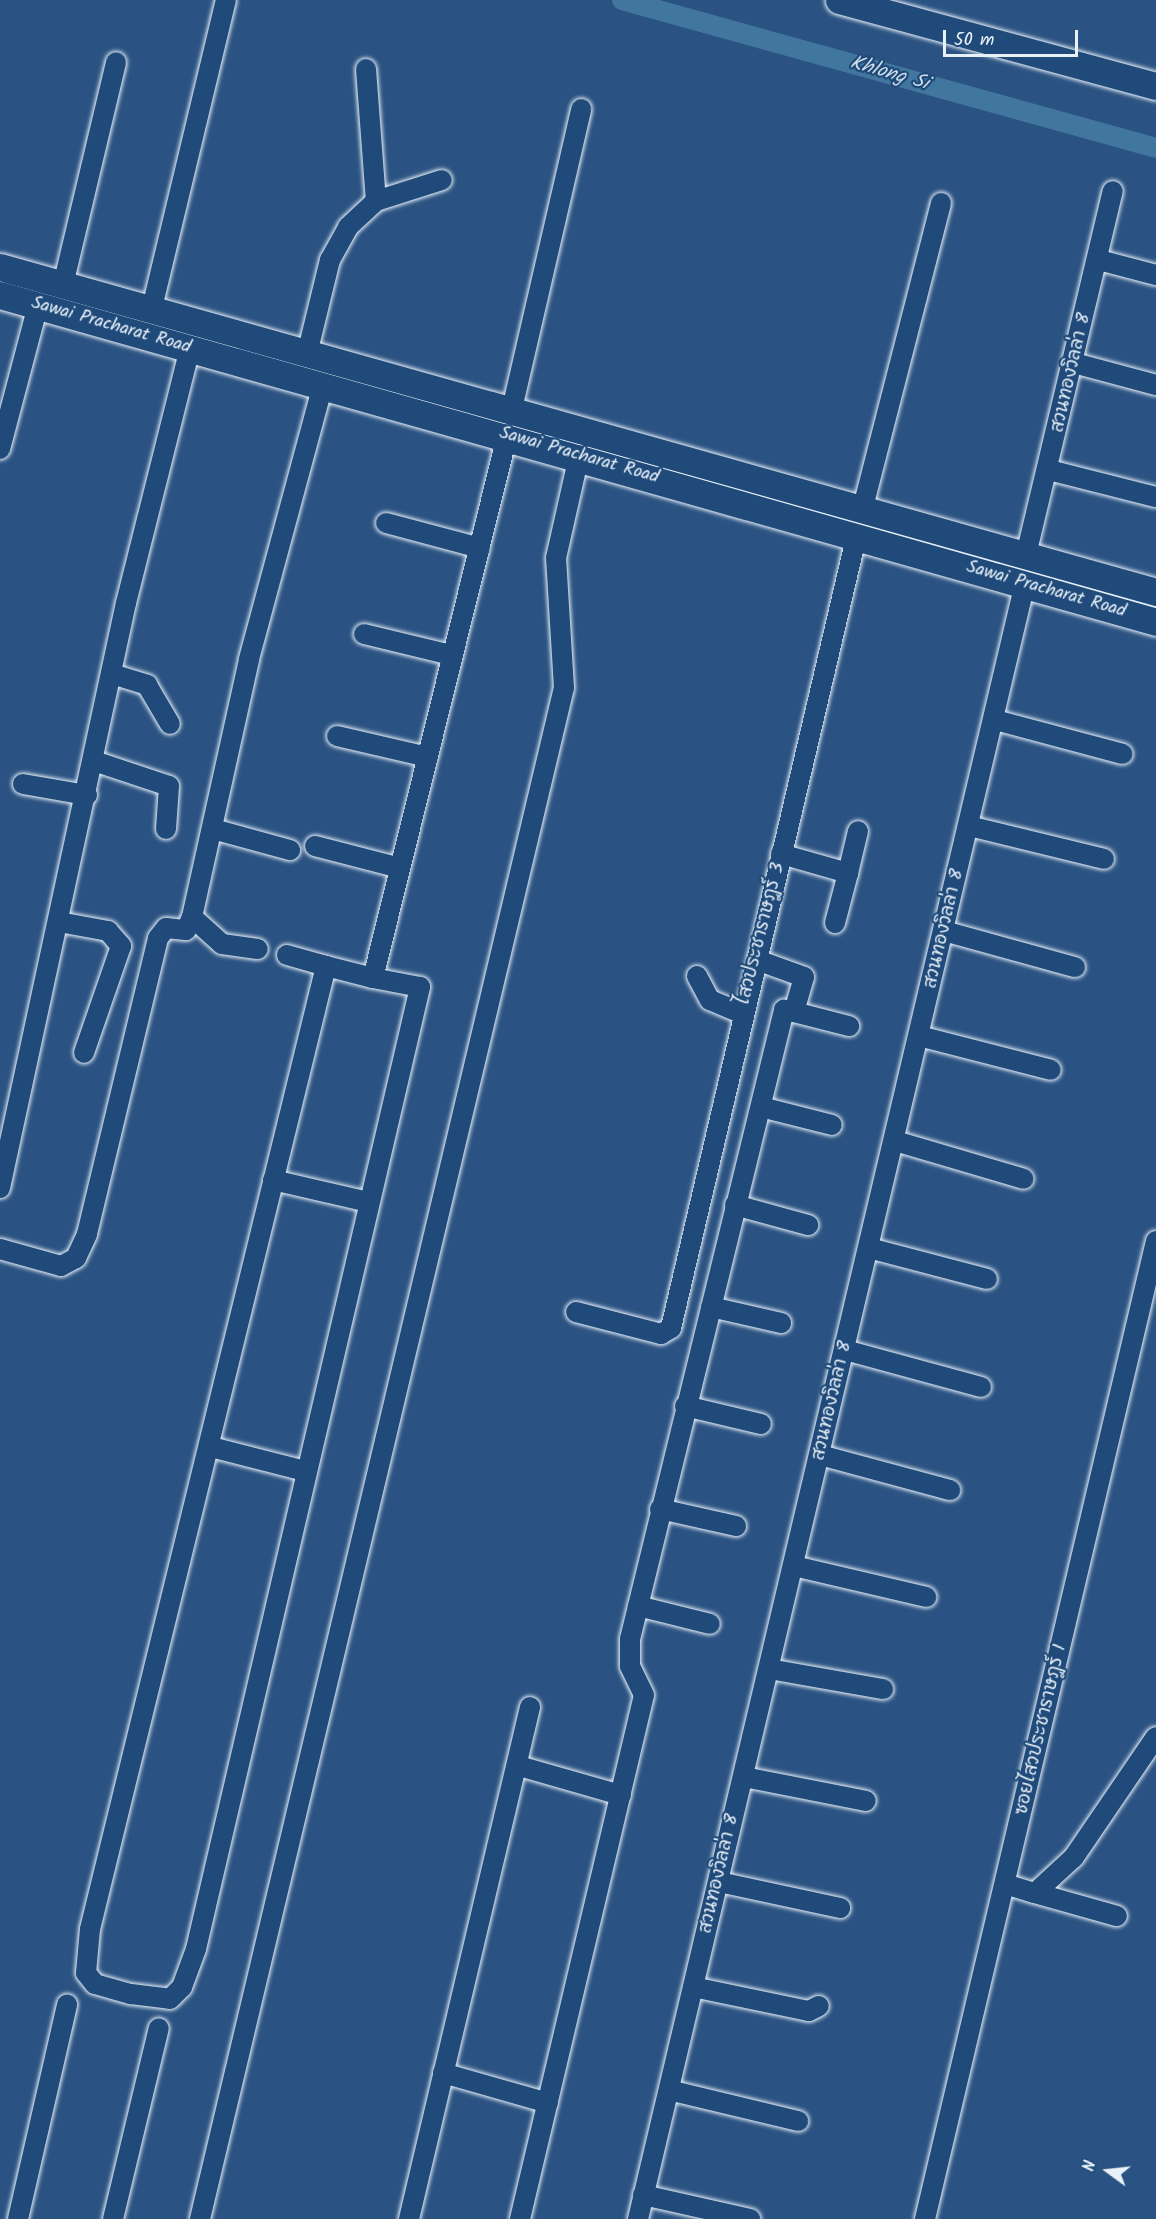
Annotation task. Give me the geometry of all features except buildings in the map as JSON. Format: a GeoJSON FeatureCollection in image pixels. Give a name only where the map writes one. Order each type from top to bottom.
{"type":"FeatureCollection","features":[{"type":"Feature","properties":{"kind":"main road"},"geometry":{"type":"LineString","coordinates":[[839,0],[1156,86]]}},
{"type":"Feature","properties":{"kind":"main road","name":"Sawai Pracharat Road"},"geometry":{"type":"LineString","coordinates":[[0,267],[151,312],[512,409],[863,507],[1156,592]]}},
{"type":"Feature","properties":{"kind":"main road","name":"Sawai Pracharat Road"},"geometry":{"type":"LineString","coordinates":[[0,295],[857,534],[1156,622]]}},
{"type":"Feature","properties":{"kind":"street"},"geometry":{"type":"LineString","coordinates":[[151,312],[226,0]]}},
{"type":"Feature","properties":{"kind":"street"},"geometry":{"type":"LineString","coordinates":[[63,285],[116,62]]}},
{"type":"Feature","properties":{"kind":"street"},"geometry":{"type":"LineString","coordinates":[[366,69],[376,201]]}},
{"type":"Feature","properties":{"kind":"street"},"geometry":{"type":"LineString","coordinates":[[512,409],[581,109]]}},
{"type":"Feature","properties":{"kind":"street"},"geometry":{"type":"LineString","coordinates":[[308,354],[338,240],[376,201],[442,180]]}},
{"type":"Feature","properties":{"kind":"street","name":"สวนทองวิลล่า 8"},"geometry":{"type":"LineString","coordinates":[[1026,555],[1049,470],[1113,191]]}},
{"type":"Feature","properties":{"kind":"street"},"geometry":{"type":"LineString","coordinates":[[863,507],[941,203]]}},
{"type":"Feature","properties":{"kind":"street"},"geometry":{"type":"LineString","coordinates":[[1099,260],[1156,275]]}},
{"type":"Feature","properties":{"kind":"street"},"geometry":{"type":"LineString","coordinates":[[0,449],[38,305]]}},
{"type":"Feature","properties":{"kind":"street"},"geometry":{"type":"LineString","coordinates":[[0,1188],[112,674],[190,348]]}},
{"type":"Feature","properties":{"kind":"street"},"geometry":{"type":"LineString","coordinates":[[1074,363],[1156,385]]}},
{"type":"Feature","properties":{"kind":"street"},"geometry":{"type":"LineString","coordinates":[[0,1249],[61,1266],[76,1258],[87,1234],[158,938],[166,928],[186,930],[192,917],[249,659],[323,385]]}},
{"type":"Feature","properties":{"kind":"street"},"geometry":{"type":"LineString","coordinates":[[373,978],[451,655],[507,436]]}},
{"type":"Feature","properties":{"kind":"street"},"geometry":{"type":"LineString","coordinates":[[201,2219],[564,688],[556,558],[579,456]]}},
{"type":"Feature","properties":{"kind":"street"},"geometry":{"type":"LineString","coordinates":[[1049,470],[1156,497]]}},
{"type":"Feature","properties":{"kind":"street"},"geometry":{"type":"LineString","coordinates":[[386,523],[480,548]]}},
{"type":"Feature","properties":{"kind":"street","name":"ไสวประชาราษฎร์ 3"},"geometry":{"type":"LineString","coordinates":[[576,1312],[667,1334],[857,534]]}},
{"type":"Feature","properties":{"kind":"street","name":"สวนทองวิลล่า 8"},"geometry":{"type":"LineString","coordinates":[[638,2219],[995,720],[1025,583]]}},
{"type":"Feature","properties":{"kind":"street"},"geometry":{"type":"LineString","coordinates":[[364,634],[451,655]]}},
{"type":"Feature","properties":{"kind":"street"},"geometry":{"type":"LineString","coordinates":[[112,674],[147,685],[170,724]]}},
{"type":"Feature","properties":{"kind":"street"},"geometry":{"type":"LineString","coordinates":[[995,720],[1123,754]]}},
{"type":"Feature","properties":{"kind":"street"},"geometry":{"type":"LineString","coordinates":[[337,736],[428,757]]}},
{"type":"Feature","properties":{"kind":"street"},"geometry":{"type":"LineString","coordinates":[[94,761],[169,786],[166,829]]}},
{"type":"Feature","properties":{"kind":"street"},"geometry":{"type":"LineString","coordinates":[[23,784],[87,795]]}},
{"type":"Feature","properties":{"kind":"street"},"geometry":{"type":"LineString","coordinates":[[969,826],[1104,859]]}},
{"type":"Feature","properties":{"kind":"street"},"geometry":{"type":"LineString","coordinates":[[213,829],[290,850]]}},
{"type":"Feature","properties":{"kind":"street"},"geometry":{"type":"LineString","coordinates":[[835,923],[858,831]]}},
{"type":"Feature","properties":{"kind":"street"},"geometry":{"type":"LineString","coordinates":[[315,846],[400,868]]}},
{"type":"Feature","properties":{"kind":"street"},"geometry":{"type":"LineString","coordinates":[[781,854],[848,873]]}},
{"type":"Feature","properties":{"kind":"street"},"geometry":{"type":"LineString","coordinates":[[192,917],[222,944],[258,949]]}},
{"type":"Feature","properties":{"kind":"street"},"geometry":{"type":"LineString","coordinates":[[59,922],[108,931],[121,946],[84,1053]]}},
{"type":"Feature","properties":{"kind":"street"},"geometry":{"type":"LineString","coordinates":[[945,931],[1075,967]]}},
{"type":"Feature","properties":{"kind":"street"},"geometry":{"type":"LineString","coordinates":[[287,955],[373,978],[420,987],[305,1471],[196,1949],[182,1987],[170,1999],[131,1994],[95,1984],[86,1972],[84,1954],[211,1447],[326,966]]}},
{"type":"Feature","properties":{"kind":"street"},"geometry":{"type":"LineString","coordinates":[[757,960],[804,977],[794,1012]]}},
{"type":"Feature","properties":{"kind":"street"},"geometry":{"type":"LineString","coordinates":[[697,976],[710,1000],[743,1014]]}},
{"type":"Feature","properties":{"kind":"street"},"geometry":{"type":"LineString","coordinates":[[520,2219],[644,1695],[627,1651],[685,1406],[784,1010],[849,1026]]}},
{"type":"Feature","properties":{"kind":"street"},"geometry":{"type":"LineString","coordinates":[[919,1036],[1051,1070]]}},
{"type":"Feature","properties":{"kind":"street"},"geometry":{"type":"LineString","coordinates":[[761,1107],[832,1125]]}},
{"type":"Feature","properties":{"kind":"street"},"geometry":{"type":"LineString","coordinates":[[895,1141],[1024,1179]]}},
{"type":"Feature","properties":{"kind":"street"},"geometry":{"type":"LineString","coordinates":[[273,1180],[368,1202]]}},
{"type":"Feature","properties":{"kind":"street"},"geometry":{"type":"LineString","coordinates":[[735,1205],[808,1226]]}},
{"type":"Feature","properties":{"kind":"street","name":"ซอยไสวประชาราษฎร์ 1"},"geometry":{"type":"LineString","coordinates":[[925,2219],[1156,1241]]}},
{"type":"Feature","properties":{"kind":"street"},"geometry":{"type":"LineString","coordinates":[[869,1248],[987,1279]]}},
{"type":"Feature","properties":{"kind":"street"},"geometry":{"type":"LineString","coordinates":[[711,1307],[781,1323]]}},
{"type":"Feature","properties":{"kind":"street"},"geometry":{"type":"LineString","coordinates":[[845,1350],[981,1387]]}},
{"type":"Feature","properties":{"kind":"street"},"geometry":{"type":"LineString","coordinates":[[685,1406],[761,1424]]}},
{"type":"Feature","properties":{"kind":"street"},"geometry":{"type":"LineString","coordinates":[[211,1447],[305,1471]]}},
{"type":"Feature","properties":{"kind":"street"},"geometry":{"type":"LineString","coordinates":[[820,1455],[950,1490]]}},
{"type":"Feature","properties":{"kind":"street"},"geometry":{"type":"LineString","coordinates":[[660,1509],[736,1526]]}},
{"type":"Feature","properties":{"kind":"street"},"geometry":{"type":"LineString","coordinates":[[794,1566],[926,1597]]}},
{"type":"Feature","properties":{"kind":"street"},"geometry":{"type":"LineString","coordinates":[[638,1606],[710,1624]]}},
{"type":"Feature","properties":{"kind":"street"},"geometry":{"type":"LineString","coordinates":[[769,1669],[883,1689]]}},
{"type":"Feature","properties":{"kind":"street"},"geometry":{"type":"LineString","coordinates":[[409,2219],[519,1766],[530,1707]]}},
{"type":"Feature","properties":{"kind":"street"},"geometry":{"type":"LineString","coordinates":[[1035,1893],[1074,1857],[1156,1737]]}},
{"type":"Feature","properties":{"kind":"street"},"geometry":{"type":"LineString","coordinates":[[519,1766],[621,1795]]}},
{"type":"Feature","properties":{"kind":"street"},"geometry":{"type":"LineString","coordinates":[[744,1777],[866,1801]]}},
{"type":"Feature","properties":{"kind":"street"},"geometry":{"type":"LineString","coordinates":[[719,1882],[840,1908]]}},
{"type":"Feature","properties":{"kind":"street"},"geometry":{"type":"LineString","coordinates":[[1005,1884],[1117,1916]]}},
{"type":"Feature","properties":{"kind":"street"},"geometry":{"type":"LineString","coordinates":[[693,1987],[809,2011],[819,2006]]}},
{"type":"Feature","properties":{"kind":"street"},"geometry":{"type":"LineString","coordinates":[[18,2219],[67,2005]]}},
{"type":"Feature","properties":{"kind":"street"},"geometry":{"type":"LineString","coordinates":[[113,2219],[159,2028]]}},
{"type":"Feature","properties":{"kind":"street"},"geometry":{"type":"LineString","coordinates":[[443,2073],[548,2103]]}},
{"type":"Feature","properties":{"kind":"street"},"geometry":{"type":"LineString","coordinates":[[669,2090],[798,2121]]}},
{"type":"Feature","properties":{"kind":"street"},"geometry":{"type":"LineString","coordinates":[[643,2195],[750,2219]]}},
{"type":"Feature","properties":{"kind":"waterway","name":"Khlong Si"},"geometry":{"type":"LineString","coordinates":[[622,0],[1156,148]]}}]}
